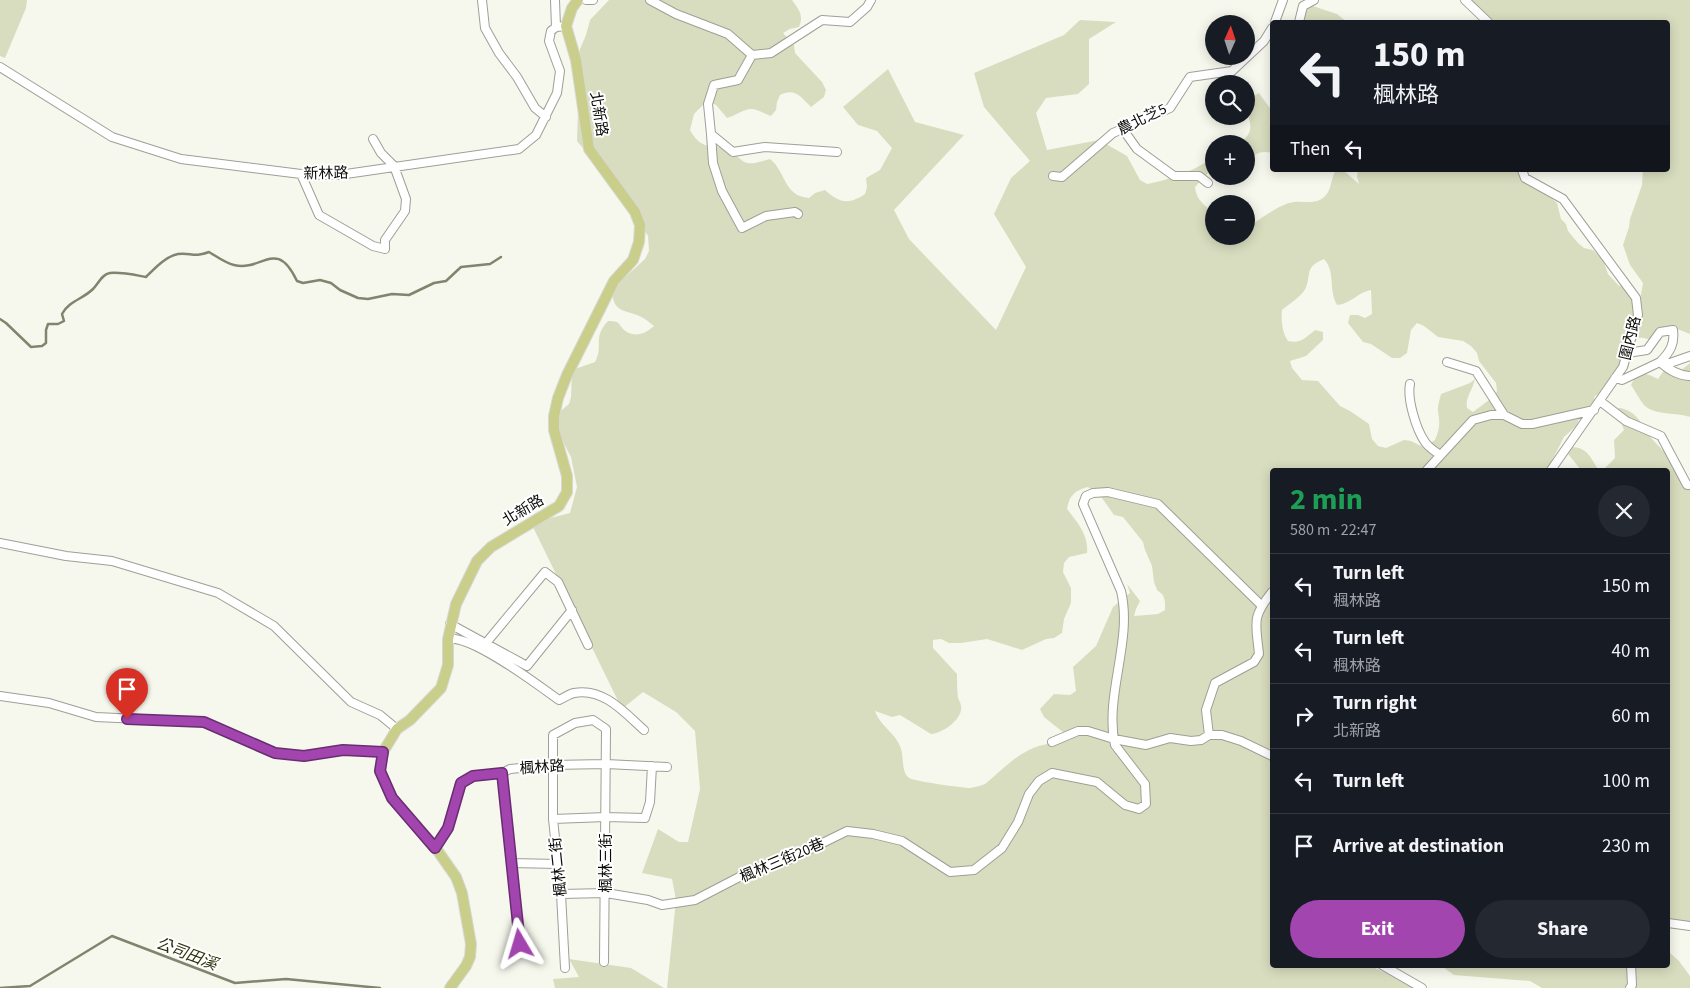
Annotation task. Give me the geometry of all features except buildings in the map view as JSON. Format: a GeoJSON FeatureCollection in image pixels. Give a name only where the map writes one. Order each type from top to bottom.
{"type":"FeatureCollection","features":[{"type":"Feature","properties":{"kind":"main road"},"geometry":{"type":"LineString","coordinates":[[561,26],[578,0]]}},
{"type":"Feature","properties":{"kind":"main road","name":"北新路"},"geometry":{"type":"LineString","coordinates":[[450,988],[466,966],[470,957],[471,944],[462,893],[456,877],[435,848],[392,798],[380,771],[383,752],[397,729],[410,720],[441,688],[448,665],[450,624],[456,604],[477,561],[491,547],[559,506],[567,492],[567,476],[554,430],[554,416],[558,398],[567,375],[614,281],[633,260],[640,242],[640,225],[635,212],[589,149],[576,60],[561,26]]}},
{"type":"Feature","properties":{"kind":"street"},"geometry":{"type":"LineString","coordinates":[[482,0],[485,28],[499,53],[517,77],[534,108],[546,118]]}},
{"type":"Feature","properties":{"kind":"street","name":"新林路"},"geometry":{"type":"LineString","coordinates":[[2,69],[112,137],[181,159],[301,174],[338,175],[519,149],[536,135],[557,93],[560,71],[549,41],[551,30],[561,26],[555,0]]}},
{"type":"Feature","properties":{"kind":"street"},"geometry":{"type":"LineString","coordinates":[[586,0],[593,0]]}},
{"type":"Feature","properties":{"kind":"street"},"geometry":{"type":"LineString","coordinates":[[650,0],[676,14],[728,34],[752,55],[770,53],[822,20],[850,22],[867,7],[871,0]]}},
{"type":"Feature","properties":{"kind":"street"},"geometry":{"type":"LineString","coordinates":[[1277,20],[1283,0]]}},
{"type":"Feature","properties":{"kind":"street"},"geometry":{"type":"LineString","coordinates":[[1300,20],[1303,6],[1314,0]]}},
{"type":"Feature","properties":{"kind":"street"},"geometry":{"type":"LineString","coordinates":[[1465,0],[1486,20]]}},
{"type":"Feature","properties":{"kind":"street","name":"農北芝5"},"geometry":{"type":"LineString","coordinates":[[1053,176],[1062,177],[1112,133],[1170,108],[1190,77],[1232,70],[1264,41],[1270,31]]}},
{"type":"Feature","properties":{"kind":"street"},"geometry":{"type":"LineString","coordinates":[[752,55],[738,80],[714,85],[708,104],[712,134],[712,163],[722,191],[742,228],[766,216],[795,212],[798,214]]}},
{"type":"Feature","properties":{"kind":"street"},"geometry":{"type":"LineString","coordinates":[[1122,128],[1137,149],[1174,176],[1199,176],[1205,181]]}},
{"type":"Feature","properties":{"kind":"street"},"geometry":{"type":"LineString","coordinates":[[712,134],[733,152],[765,147],[837,152]]}},
{"type":"Feature","properties":{"kind":"street"},"geometry":{"type":"LineString","coordinates":[[301,174],[319,215],[373,246],[385,248],[386,240],[406,211],[406,199],[394,166],[381,153],[373,139]]}},
{"type":"Feature","properties":{"kind":"street","name":"圍內路"},"geometry":{"type":"LineString","coordinates":[[1523,172],[1525,178],[1563,200],[1636,298],[1638,315],[1623,368],[1553,468]]}},
{"type":"Feature","properties":{"kind":"street"},"geometry":{"type":"LineString","coordinates":[[1616,378],[1622,380],[1660,362],[1670,352],[1675,339],[1673,330],[1660,332],[1647,350],[1627,353]]}},
{"type":"Feature","properties":{"kind":"street"},"geometry":{"type":"LineString","coordinates":[[1660,362],[1670,364],[1690,356]]}},
{"type":"Feature","properties":{"kind":"street"},"geometry":{"type":"LineString","coordinates":[[1447,362],[1476,371],[1504,415]]}},
{"type":"Feature","properties":{"kind":"street"},"geometry":{"type":"LineString","coordinates":[[1660,362],[1669,370],[1689,376]]}},
{"type":"Feature","properties":{"kind":"street"},"geometry":{"type":"LineString","coordinates":[[1410,384],[1408,394],[1411,408],[1425,443],[1440,455]]}},
{"type":"Feature","properties":{"kind":"street"},"geometry":{"type":"LineString","coordinates":[[1600,402],[1626,421],[1661,436],[1687,485],[1690,485]]}},
{"type":"Feature","properties":{"kind":"street"},"geometry":{"type":"LineString","coordinates":[[1429,468],[1473,420],[1491,415],[1504,415],[1522,424],[1532,424],[1594,410]]}},
{"type":"Feature","properties":{"kind":"street"},"geometry":{"type":"LineString","coordinates":[[1114,739],[1113,709],[1120,658],[1124,604],[1121,591],[1082,504],[1086,496],[1094,493],[1108,492],[1158,504],[1261,606]]}},
{"type":"Feature","properties":{"kind":"street"},"geometry":{"type":"LineString","coordinates":[[0,543],[66,556],[112,562],[218,593],[274,626],[351,702],[380,715],[397,729]]}},
{"type":"Feature","properties":{"kind":"street"},"geometry":{"type":"LineString","coordinates":[[486,643],[545,572],[558,582],[588,645]]}},
{"type":"Feature","properties":{"kind":"street"},"geometry":{"type":"LineString","coordinates":[[1209,735],[1206,710],[1215,683],[1254,662],[1259,654],[1255,619],[1261,606],[1270,595]]}},
{"type":"Feature","properties":{"kind":"street"},"geometry":{"type":"LineString","coordinates":[[450,624],[527,666],[572,610]]}},
{"type":"Feature","properties":{"kind":"street"},"geometry":{"type":"LineString","coordinates":[[448,639],[454,637],[484,649],[559,700],[574,693],[593,694],[609,700],[644,730]]}},
{"type":"Feature","properties":{"kind":"street"},"geometry":{"type":"LineString","coordinates":[[0,696],[48,703],[96,717],[204,722],[275,753],[304,756],[343,750],[383,752]]}},
{"type":"Feature","properties":{"kind":"street","name":"楓林三街"},"geometry":{"type":"LineString","coordinates":[[552,765],[553,735],[575,724],[593,720],[606,729],[604,962]]}},
{"type":"Feature","properties":{"kind":"street"},"geometry":{"type":"LineString","coordinates":[[1052,742],[1078,731],[1088,731],[1114,739],[1146,745],[1170,738],[1190,741],[1201,740],[1209,735],[1222,735],[1241,740],[1270,755]]}},
{"type":"Feature","properties":{"kind":"street","name":"楓林三街20巷"},"geometry":{"type":"LineString","coordinates":[[606,893],[648,900],[662,905],[695,900],[746,873],[786,860],[847,831],[873,834],[902,841],[950,872],[974,870],[1002,848],[1018,822],[1029,794],[1040,781],[1052,773],[1097,782],[1125,805],[1139,809],[1146,804],[1146,784],[1115,745],[1114,739]]}},
{"type":"Feature","properties":{"kind":"street","name":"楓林路"},"geometry":{"type":"LineString","coordinates":[[435,848],[448,828],[461,783],[473,776],[502,773],[510,769],[552,765],[606,764],[667,767]]}},
{"type":"Feature","properties":{"kind":"street","name":"楓林二街"},"geometry":{"type":"LineString","coordinates":[[552,765],[553,819],[561,894],[565,968]]}},
{"type":"Feature","properties":{"kind":"street"},"geometry":{"type":"LineString","coordinates":[[553,819],[645,818],[650,802],[652,766]]}},
{"type":"Feature","properties":{"kind":"street"},"geometry":{"type":"LineString","coordinates":[[502,773],[520,944]]}},
{"type":"Feature","properties":{"kind":"street"},"geometry":{"type":"LineString","coordinates":[[511,863],[558,864]]}},
{"type":"Feature","properties":{"kind":"street"},"geometry":{"type":"LineString","coordinates":[[561,894],[606,893]]}},
{"type":"Feature","properties":{"kind":"street"},"geometry":{"type":"LineString","coordinates":[[1670,923],[1690,926]]}},
{"type":"Feature","properties":{"kind":"street"},"geometry":{"type":"LineString","coordinates":[[1387,968],[1422,988]]}},
{"type":"Feature","properties":{"kind":"street"},"geometry":{"type":"LineString","coordinates":[[1630,988],[1632,984],[1631,968]]}},
{"type":"Feature","properties":{"kind":"green space"},"geometry":{"type":"Polygon","coordinates":[[[0,0],[27,0],[26,8],[5,58],[0,56],[0,0]]]}},
{"type":"Feature","properties":{"kind":"green space"},"geometry":{"type":"Polygon","coordinates":[[[609,0],[792,0],[800,13],[799,27],[783,33],[794,45],[795,53],[822,82],[826,90],[824,97],[811,107],[797,94],[785,93],[780,95],[776,110],[771,116],[751,109],[727,118],[716,105],[707,101],[694,114],[690,130],[701,143],[710,146],[727,147],[746,162],[754,163],[770,159],[789,188],[801,196],[809,198],[815,193],[825,190],[840,200],[854,200],[865,194],[867,187],[866,178],[880,170],[892,148],[877,131],[858,125],[843,107],[888,69],[915,122],[964,135],[894,210],[909,239],[996,330],[1026,267],[994,214],[1011,178],[1030,161],[984,107],[974,73],[1064,35],[1080,20],[1116,22],[1089,39],[1089,84],[1078,94],[1046,98],[1036,113],[1047,150],[1099,140],[1127,156],[1140,180],[1147,184],[1182,174],[1205,162],[1205,176],[1195,187],[1199,199],[1205,206],[1205,245],[1255,245],[1255,222],[1289,203],[1313,202],[1322,199],[1328,192],[1335,172],[1345,172],[1359,184],[1358,172],[1529,172],[1526,176],[1557,203],[1561,219],[1578,243],[1584,248],[1593,250],[1603,260],[1608,274],[1619,286],[1625,283],[1632,298],[1640,300],[1643,283],[1630,265],[1623,245],[1642,185],[1643,172],[1670,172],[1670,20],[1487,20],[1469,0],[1690,0],[1690,334],[1672,327],[1653,341],[1641,338],[1629,342],[1629,366],[1594,397],[1596,404],[1583,411],[1576,426],[1564,437],[1548,468],[1270,468],[1270,968],[1374,968],[1413,980],[1426,988],[667,988],[676,900],[672,879],[642,873],[658,829],[679,842],[688,842],[700,789],[695,731],[676,712],[643,692],[622,709],[531,523],[570,513],[577,487],[571,457],[561,438],[557,422],[557,414],[569,404],[572,370],[595,362],[599,351],[600,332],[608,321],[617,322],[631,334],[646,332],[654,326],[641,317],[622,310],[614,302],[611,290],[645,259],[649,251],[648,236],[605,167],[587,153],[577,141],[580,49],[590,20],[609,0]],[[1324,259],[1317,262],[1310,269],[1307,286],[1302,294],[1282,310],[1282,326],[1288,341],[1300,341],[1315,330],[1323,332],[1323,340],[1306,356],[1290,361],[1292,368],[1302,380],[1318,381],[1340,406],[1369,424],[1372,439],[1378,446],[1386,448],[1404,440],[1423,447],[1435,440],[1439,426],[1438,407],[1441,394],[1470,383],[1475,379],[1467,400],[1467,408],[1473,412],[1493,397],[1497,391],[1496,383],[1479,361],[1477,353],[1463,341],[1438,337],[1417,323],[1411,330],[1407,353],[1400,358],[1392,358],[1371,344],[1363,342],[1348,323],[1350,315],[1358,315],[1365,318],[1372,314],[1371,290],[1346,303],[1337,305],[1334,299],[1330,269],[1324,259]],[[1088,487],[1073,494],[1069,500],[1067,509],[1084,535],[1087,553],[1069,557],[1064,563],[1063,572],[1071,588],[1071,603],[1064,619],[1062,633],[1022,650],[987,639],[961,643],[949,643],[941,639],[933,640],[933,648],[957,674],[957,689],[961,711],[951,725],[931,734],[900,715],[892,717],[875,711],[899,744],[905,772],[909,778],[970,788],[985,784],[1025,752],[1055,743],[1064,733],[1044,717],[1040,709],[1054,694],[1070,695],[1076,691],[1073,667],[1096,646],[1113,607],[1130,593],[1127,584],[1140,601],[1134,616],[1158,614],[1165,610],[1163,595],[1157,590],[1152,566],[1143,542],[1123,517],[1114,515],[1102,498],[1088,487]]]}},
{"type":"Feature","properties":{"kind":"green space"},"geometry":{"type":"Polygon","coordinates":[[[1313,6],[1337,14],[1344,20],[1302,20],[1305,8],[1313,6]]]}},
{"type":"Feature","properties":{"kind":"green space"},"geometry":{"type":"Polygon","coordinates":[[[1259,93],[1270,108],[1270,152],[1262,152],[1255,155],[1255,135],[1247,135],[1250,125],[1255,125],[1255,96],[1259,93]]]}},
{"type":"Feature","properties":{"kind":"green space"},"geometry":{"type":"Polygon","coordinates":[[[1690,363],[1690,417],[1654,411],[1642,403],[1631,385],[1639,374],[1650,375],[1658,379],[1665,369],[1679,372],[1690,363]]]}},
{"type":"Feature","properties":{"kind":"green space"},"geometry":{"type":"Polygon","coordinates":[[[1621,408],[1637,418],[1650,436],[1673,461],[1690,487],[1690,925],[1670,923],[1670,468],[1605,468],[1615,458],[1614,440],[1624,430],[1618,415],[1613,409],[1621,408]]]}},
{"type":"Feature","properties":{"kind":"green space"},"geometry":{"type":"Polygon","coordinates":[[[1572,447],[1582,449],[1588,454],[1597,468],[1579,468],[1568,454],[1572,447]]]}},
{"type":"Feature","properties":{"kind":"green space"},"geometry":{"type":"Polygon","coordinates":[[[1670,953],[1690,976],[1690,988],[1542,988],[1530,981],[1454,975],[1444,968],[1670,968],[1670,953]]]}},
{"type":"Feature","properties":{"kind":"green space"},"geometry":{"type":"Polygon","coordinates":[[[569,959],[631,968],[664,988],[555,988],[553,979],[579,977],[569,959]]]}},
{"type":"Feature","properties":{"kind":"waterway"},"geometry":{"type":"LineString","coordinates":[[0,319],[31,347],[42,346],[46,343],[48,324],[58,324],[64,321],[62,314],[65,310],[93,289],[105,275],[119,273],[146,277],[165,260],[178,254],[200,255],[209,252],[231,264],[244,266],[275,258],[282,261],[289,268],[297,281],[303,283],[320,280],[331,283],[340,290],[358,298],[368,299],[392,294],[409,295],[434,283],[446,281],[461,267],[490,264],[501,257]]}},
{"type":"Feature","properties":{"kind":"waterway","name":"公司田溪"},"geometry":{"type":"LineString","coordinates":[[0,988],[30,986],[112,936],[235,983],[286,979],[380,988]]}},
{"type":"Feature","properties":{"kind":"route"},"geometry":{"type":"LineString","coordinates":[[127,719],[204,722],[275,753],[304,756],[343,750],[383,752],[380,771],[392,798],[435,848],[448,828],[461,783],[473,776],[502,773],[520,944]]}}]}
